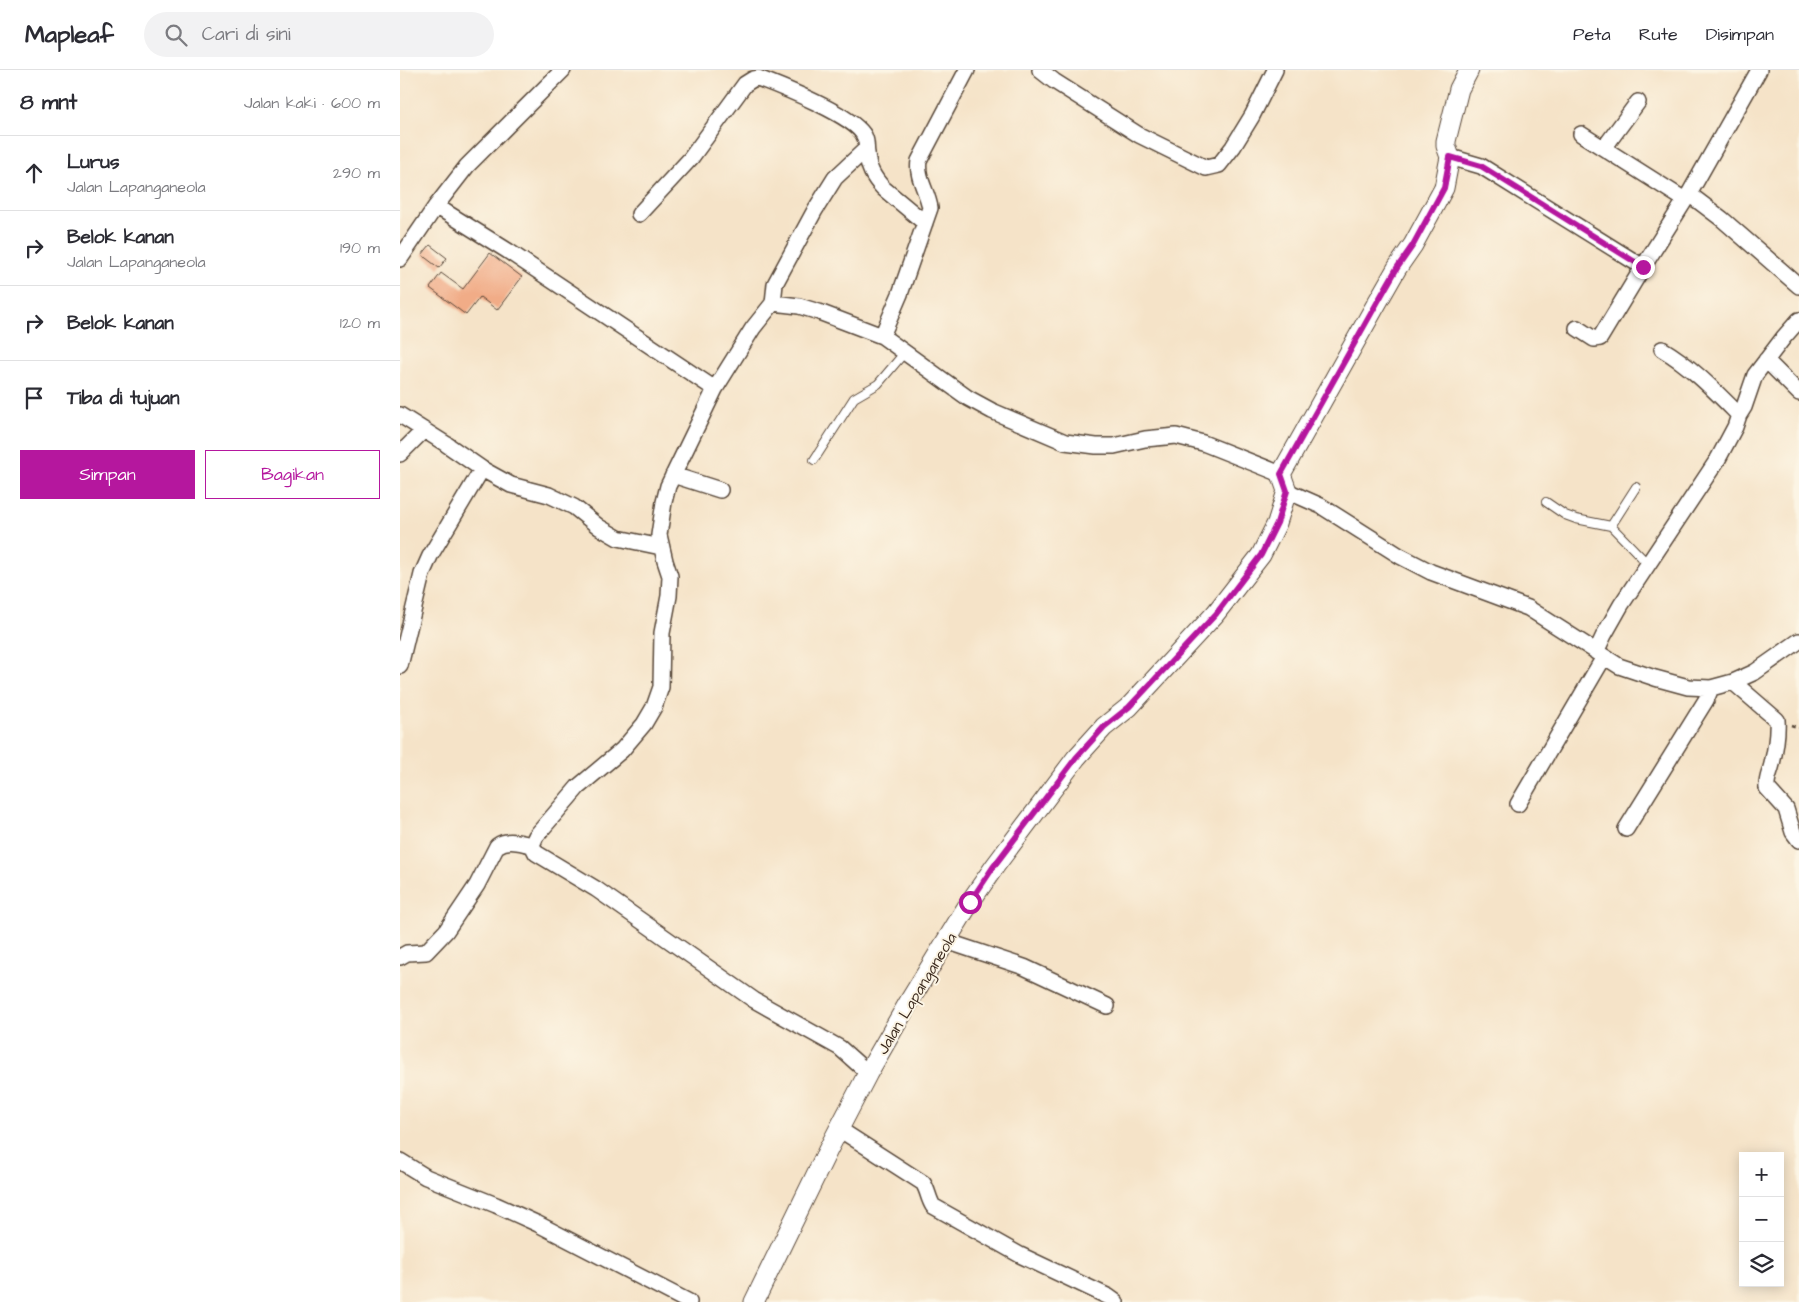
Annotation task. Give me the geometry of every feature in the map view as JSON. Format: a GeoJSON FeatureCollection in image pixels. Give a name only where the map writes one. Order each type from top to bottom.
{"type":"FeatureCollection","features":[{"type":"Feature","properties":{"kind":"street"},"geometry":{"type":"LineString","coordinates":[[400,259],[436,206],[467,166],[563,70]]}},
{"type":"Feature","properties":{"kind":"street"},"geometry":{"type":"LineString","coordinates":[[882,336],[926,223],[930,208],[929,200],[922,184],[918,166],[919,161],[967,70]]}},
{"type":"Feature","properties":{"kind":"street"},"geometry":{"type":"LineString","coordinates":[[1040,70],[1054,81],[1139,135],[1206,168],[1219,165],[1234,147],[1252,116],[1274,70]]}},
{"type":"Feature","properties":{"kind":"street","name":"Jalan Lapanganeola"},"geometry":{"type":"LineString","coordinates":[[754,1302],[868,1073],[946,941],[994,866],[1076,758],[1104,727],[1129,707],[1216,614],[1261,555],[1277,523],[1284,482],[1377,303],[1413,245],[1444,188],[1450,157],[1446,141],[1459,89],[1469,70]]}},
{"type":"Feature","properties":{"kind":"street"},"geometry":{"type":"LineString","coordinates":[[1577,328],[1594,339],[1600,338],[1687,197],[1759,70]]}},
{"type":"Feature","properties":{"kind":"street"},"geometry":{"type":"LineString","coordinates":[[639,214],[691,158],[745,84],[758,78],[796,93],[857,126],[865,137],[868,163],[877,182],[926,223]]}},
{"type":"Feature","properties":{"kind":"street"},"geometry":{"type":"LineString","coordinates":[[1604,148],[1638,102]]}},
{"type":"Feature","properties":{"kind":"street"},"geometry":{"type":"LineString","coordinates":[[1581,134],[1722,219],[1799,286]]}},
{"type":"Feature","properties":{"kind":"street"},"geometry":{"type":"LineString","coordinates":[[532,845],[536,836],[578,787],[622,750],[644,724],[654,707],[661,687],[662,633],[669,596],[670,576],[659,535],[660,520],[668,486],[715,389],[753,328],[773,303],[775,284],[815,210],[835,178],[866,149]]}},
{"type":"Feature","properties":{"kind":"street"},"geometry":{"type":"LineString","coordinates":[[1450,157],[1481,166],[1643,267]]}},
{"type":"Feature","properties":{"kind":"street"},"geometry":{"type":"LineString","coordinates":[[436,206],[508,251],[715,389]]}},
{"type":"Feature","properties":{"kind":"street"},"geometry":{"type":"LineString","coordinates":[[773,303],[785,303],[806,308],[882,336],[968,398],[992,411],[1065,442],[1114,446],[1145,439],[1176,436],[1203,443],[1284,482],[1400,556],[1431,572],[1528,608],[1619,666],[1655,678],[1688,687],[1711,688],[1732,682],[1755,672],[1799,641]]}},
{"type":"Feature","properties":{"kind":"street"},"geometry":{"type":"LineString","coordinates":[[1518,804],[1600,654],[1604,635],[1648,564],[1718,459],[1744,407],[1755,375],[1799,320]]}},
{"type":"Feature","properties":{"kind":"street"},"geometry":{"type":"LineString","coordinates":[[1662,349],[1701,378],[1739,415]]}},
{"type":"Feature","properties":{"kind":"street"},"geometry":{"type":"LineString","coordinates":[[1766,360],[1799,393]]}},
{"type":"Feature","properties":{"kind":"street"},"geometry":{"type":"LineString","coordinates":[[400,415],[482,470],[510,485],[549,495],[574,507],[599,527],[618,538],[661,547]]}},
{"type":"Feature","properties":{"kind":"street"},"geometry":{"type":"LineString","coordinates":[[400,454],[424,430]]}},
{"type":"Feature","properties":{"kind":"street"},"geometry":{"type":"LineString","coordinates":[[400,666],[417,590],[427,562],[482,470]]}},
{"type":"Feature","properties":{"kind":"street"},"geometry":{"type":"LineString","coordinates":[[674,475],[720,490]]}},
{"type":"Feature","properties":{"kind":"street"},"geometry":{"type":"LineString","coordinates":[[1732,682],[1777,720],[1778,727],[1772,764],[1767,779],[1767,788],[1786,809],[1793,832],[1799,840]]}},
{"type":"Feature","properties":{"kind":"street"},"geometry":{"type":"LineString","coordinates":[[1626,829],[1706,700],[1711,688]]}},
{"type":"Feature","properties":{"kind":"street"},"geometry":{"type":"LineString","coordinates":[[400,957],[407,953],[426,952],[446,931],[477,885],[497,846],[502,842],[509,841],[532,845]]}},
{"type":"Feature","properties":{"kind":"street"},"geometry":{"type":"LineString","coordinates":[[532,845],[536,853],[596,889],[754,1000],[840,1048],[868,1073]]}},
{"type":"Feature","properties":{"kind":"street"},"geometry":{"type":"LineString","coordinates":[[946,941],[1024,967],[1106,1006]]}},
{"type":"Feature","properties":{"kind":"street"},"geometry":{"type":"LineString","coordinates":[[839,1129],[923,1183],[928,1189],[928,1197],[933,1206],[1020,1255],[1109,1296],[1116,1302]]}},
{"type":"Feature","properties":{"kind":"street"},"geometry":{"type":"LineString","coordinates":[[400,1161],[426,1177],[538,1224],[689,1302]]}},
{"type":"Feature","properties":{"kind":"lane"},"geometry":{"type":"LineString","coordinates":[[814,460],[854,398],[878,384],[905,352]]}},
{"type":"Feature","properties":{"kind":"lane"},"geometry":{"type":"LineString","coordinates":[[1611,526],[1636,487]]}},
{"type":"Feature","properties":{"kind":"lane"},"geometry":{"type":"LineString","coordinates":[[1546,502],[1565,514],[1611,526],[1648,564]]}},
{"type":"Feature","properties":{"kind":"building"},"geometry":{"type":"Polygon","coordinates":[[[430,245],[447,258],[439,268],[422,255],[430,245]]]}},
{"type":"Feature","properties":{"kind":"building"},"geometry":{"type":"Polygon","coordinates":[[[490,253],[522,277],[497,310],[480,297],[466,315],[430,288],[441,273],[463,289],[490,253]]]}},
{"type":"Feature","properties":{"kind":"route"},"geometry":{"type":"LineString","coordinates":[[970,902],[1041,802],[1076,758],[1104,727],[1129,707],[1216,614],[1261,555],[1277,523],[1287,491],[1281,474],[1444,188],[1450,157],[1481,166],[1643,267]]}}]}
